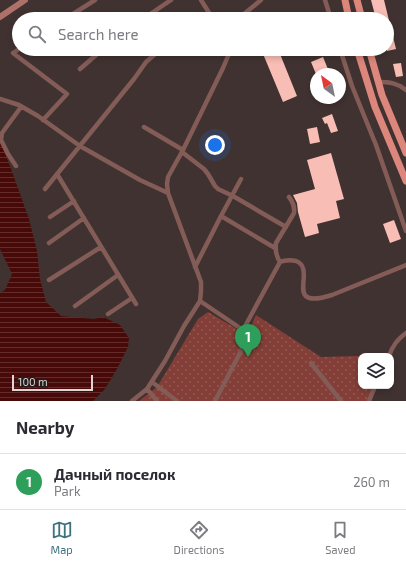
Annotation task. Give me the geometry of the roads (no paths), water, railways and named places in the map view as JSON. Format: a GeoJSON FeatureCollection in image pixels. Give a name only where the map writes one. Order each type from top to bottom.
{"type":"FeatureCollection","features":[{"type":"Feature","properties":{"kind":"highway"},"geometry":{"type":"LineString","coordinates":[[345,0],[349,12]]}},
{"type":"Feature","properties":{"kind":"highway"},"geometry":{"type":"LineString","coordinates":[[357,0],[360,10]]}},
{"type":"Feature","properties":{"kind":"highway"},"geometry":{"type":"LineString","coordinates":[[359,56],[375,107],[406,181]]}},
{"type":"Feature","properties":{"kind":"highway"},"geometry":{"type":"LineString","coordinates":[[371,56],[382,95],[406,153]]}},
{"type":"Feature","properties":{"kind":"main road"},"geometry":{"type":"LineString","coordinates":[[0,17],[25,0]]}},
{"type":"Feature","properties":{"kind":"street"},"geometry":{"type":"LineString","coordinates":[[76,12],[95,0]]}},
{"type":"Feature","properties":{"kind":"street"},"geometry":{"type":"LineString","coordinates":[[153,12],[171,0]]}},
{"type":"Feature","properties":{"kind":"street"},"geometry":{"type":"LineString","coordinates":[[201,0],[209,12]]}},
{"type":"Feature","properties":{"kind":"street"},"geometry":{"type":"LineString","coordinates":[[245,12],[261,0]]}},
{"type":"Feature","properties":{"kind":"street"},"geometry":{"type":"LineString","coordinates":[[325,0],[329,12]]}},
{"type":"Feature","properties":{"kind":"street"},"geometry":{"type":"LineString","coordinates":[[17,56],[67,94],[43,120]]}},
{"type":"Feature","properties":{"kind":"street"},"geometry":{"type":"LineString","coordinates":[[80,69],[95,56]]}},
{"type":"Feature","properties":{"kind":"street"},"geometry":{"type":"LineString","coordinates":[[45,189],[146,62],[153,56]]}},
{"type":"Feature","properties":{"kind":"street"},"geometry":{"type":"LineString","coordinates":[[132,401],[147,389],[152,382],[200,301],[201,282],[168,193],[167,184],[168,177],[228,56]]}},
{"type":"Feature","properties":{"kind":"street"},"geometry":{"type":"LineString","coordinates":[[342,56],[352,86],[376,145],[406,231]]}},
{"type":"Feature","properties":{"kind":"street"},"geometry":{"type":"LineString","coordinates":[[378,82],[398,84],[406,90]]}},
{"type":"Feature","properties":{"kind":"street"},"geometry":{"type":"LineString","coordinates":[[0,99],[19,105],[80,146],[140,180],[168,193]]}},
{"type":"Feature","properties":{"kind":"street"},"geometry":{"type":"LineString","coordinates":[[16,166],[1,140],[2,133],[21,107]]}},
{"type":"Feature","properties":{"kind":"street"},"geometry":{"type":"LineString","coordinates":[[144,127],[182,151],[204,169],[218,189],[286,226]]}},
{"type":"Feature","properties":{"kind":"street"},"geometry":{"type":"LineString","coordinates":[[57,174],[136,304]]}},
{"type":"Feature","properties":{"kind":"street"},"geometry":{"type":"LineString","coordinates":[[195,267],[241,179]]}},
{"type":"Feature","properties":{"kind":"street"},"geometry":{"type":"LineString","coordinates":[[280,262],[276,255],[276,244],[294,213],[295,208],[289,197]]}},
{"type":"Feature","properties":{"kind":"street"},"geometry":{"type":"LineString","coordinates":[[50,217],[74,202]]}},
{"type":"Feature","properties":{"kind":"street"},"geometry":{"type":"LineString","coordinates":[[221,216],[275,248]]}},
{"type":"Feature","properties":{"kind":"street"},"geometry":{"type":"LineString","coordinates":[[49,243],[84,218]]}},
{"type":"Feature","properties":{"kind":"street"},"geometry":{"type":"LineString","coordinates":[[49,280],[101,247]]}},
{"type":"Feature","properties":{"kind":"street"},"geometry":{"type":"LineString","coordinates":[[280,262],[295,261],[301,265],[303,269],[303,292],[306,297],[311,299],[324,298],[406,265]]}},
{"type":"Feature","properties":{"kind":"street"},"geometry":{"type":"LineString","coordinates":[[243,330],[280,262]]}},
{"type":"Feature","properties":{"kind":"street"},"geometry":{"type":"LineString","coordinates":[[75,306],[118,275]]}},
{"type":"Feature","properties":{"kind":"street"},"geometry":{"type":"LineString","coordinates":[[108,314],[132,298]]}},
{"type":"Feature","properties":{"kind":"street"},"geometry":{"type":"LineString","coordinates":[[200,301],[243,330],[246,336],[241,351],[216,399],[221,401]]}},
{"type":"Feature","properties":{"kind":"street"},"geometry":{"type":"LineString","coordinates":[[390,353],[393,346],[406,333]]}},
{"type":"Feature","properties":{"kind":"street"},"geometry":{"type":"LineString","coordinates":[[311,363],[341,401]]}},
{"type":"Feature","properties":{"kind":"street"},"geometry":{"type":"LineString","coordinates":[[152,382],[177,401]]}},
{"type":"Feature","properties":{"kind":"street"},"geometry":{"type":"LineString","coordinates":[[147,389],[157,401]]}},
{"type":"Feature","properties":{"kind":"street"},"geometry":{"type":"LineString","coordinates":[[369,401],[374,389]]}},
{"type":"Feature","properties":{"kind":"place","name":"Дачный поселок"},"geometry":{"type":"Point","coordinates":[248,357]}}]}
